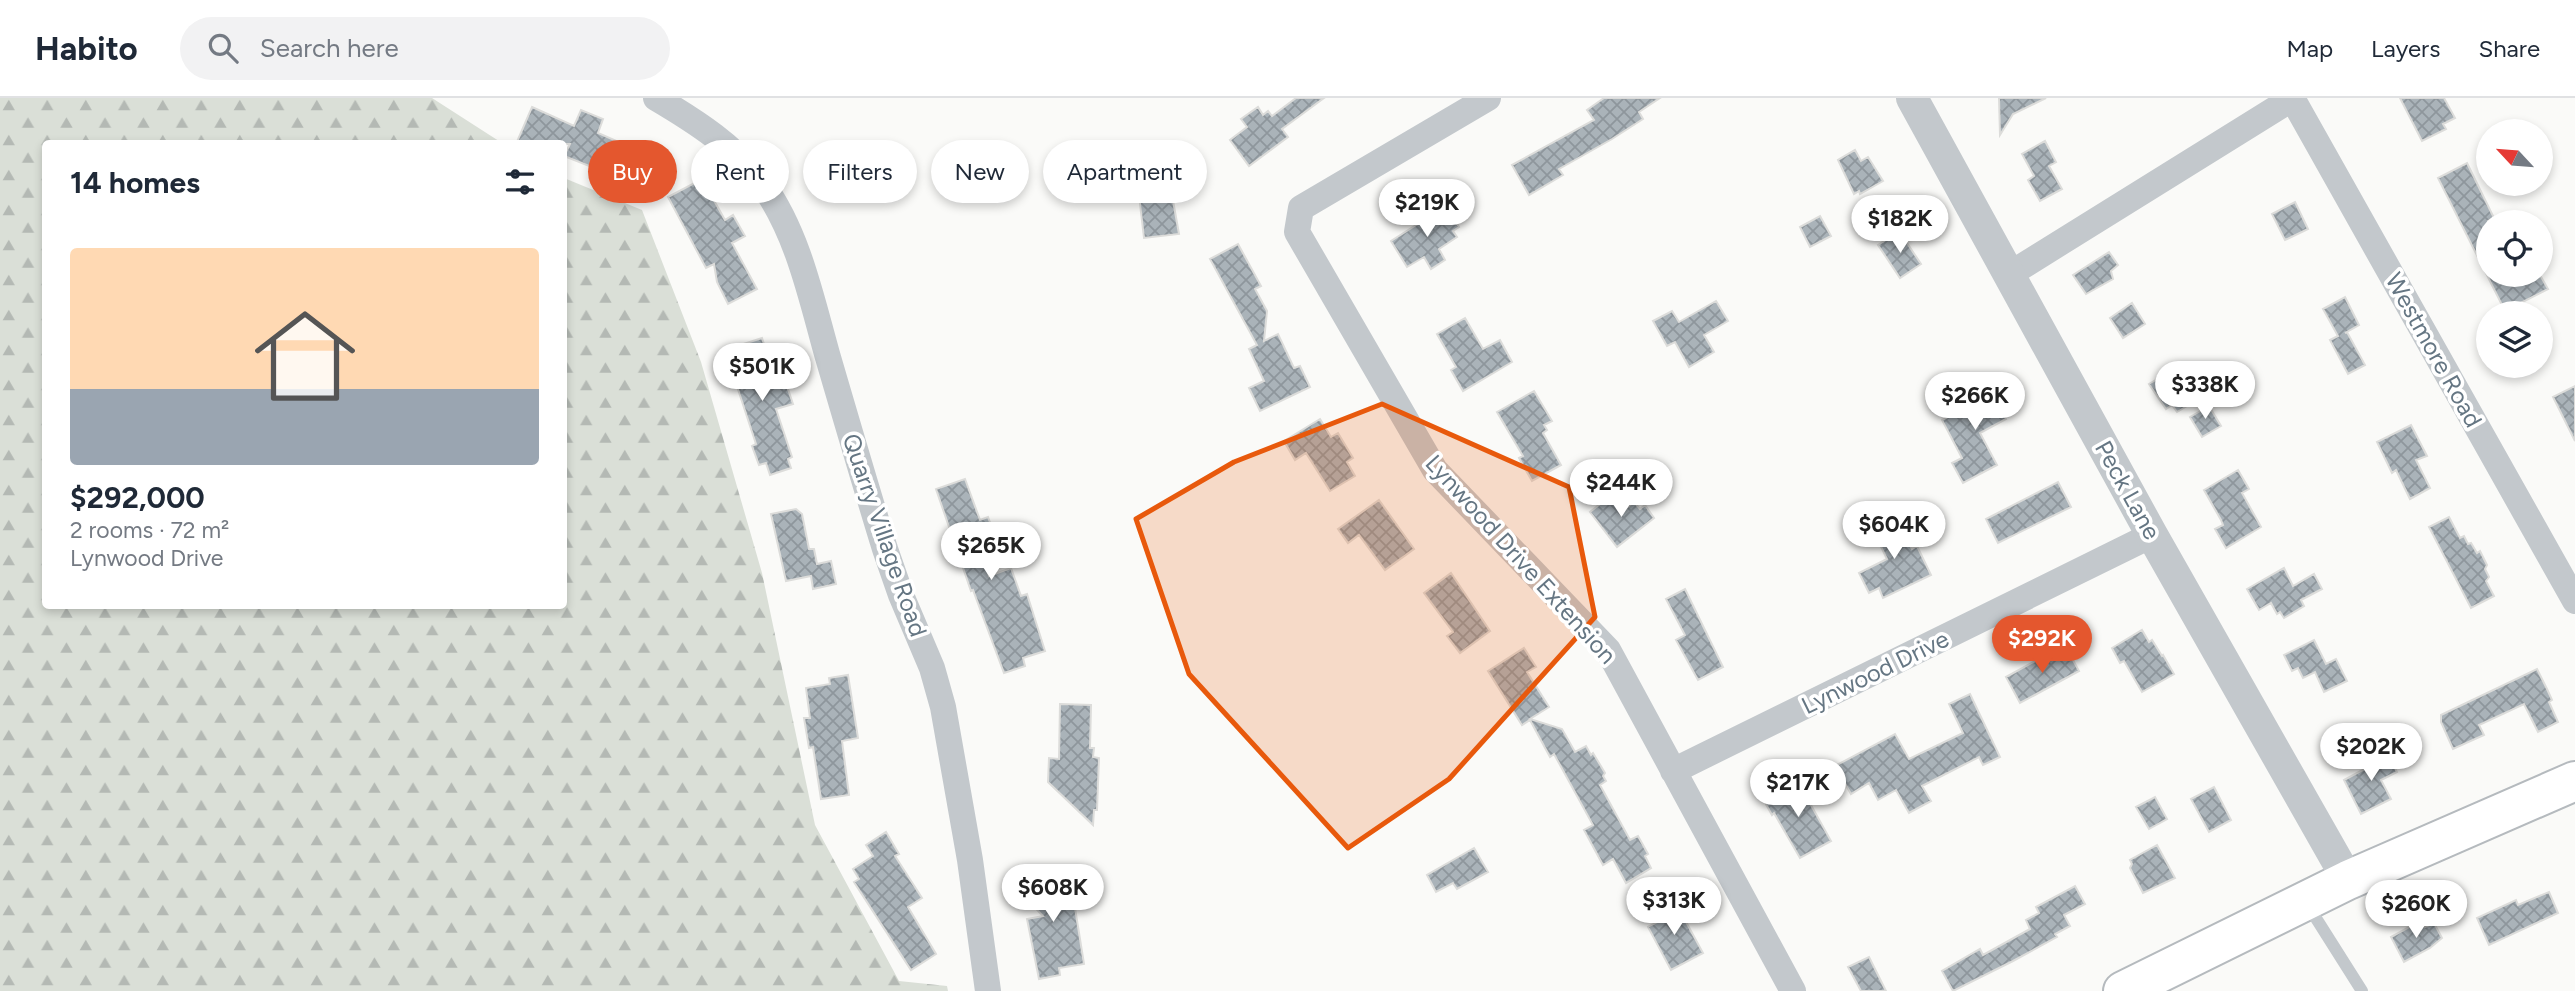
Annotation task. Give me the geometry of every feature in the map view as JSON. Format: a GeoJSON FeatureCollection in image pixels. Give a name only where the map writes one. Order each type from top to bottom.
{"type":"FeatureCollection","features":[{"type":"Feature","properties":{"kind":"main road"},"geometry":{"type":"LineString","coordinates":[[2123,991],[2348,880],[2575,781]]}},
{"type":"Feature","properties":{"kind":"street","name":"Quarry Village Road"},"geometry":{"type":"LineString","coordinates":[[656,98],[696,121],[739,157],[763,184],[782,216],[803,267],[885,549],[932,668],[943,707],[970,860],[988,991]]}},
{"type":"Feature","properties":{"kind":"street","name":"Lynwood Drive Extension"},"geometry":{"type":"LineString","coordinates":[[1488,98],[1301,208],[1297,232],[1435,470],[1608,650],[1793,991]]}},
{"type":"Feature","properties":{"kind":"street","name":"Peck Lane"},"geometry":{"type":"LineString","coordinates":[[1912,98],[2152,535],[2348,880]]}},
{"type":"Feature","properties":{"kind":"street","name":"Westmore Road"},"geometry":{"type":"LineString","coordinates":[[2010,274],[2293,98],[2575,601]]}},
{"type":"Feature","properties":{"kind":"street","name":"Lynwood Drive"},"geometry":{"type":"LineString","coordinates":[[1674,771],[2152,535]]}},
{"type":"Feature","properties":{"kind":"lane"},"geometry":{"type":"LineString","coordinates":[[2305,901],[2362,991]]}},
{"type":"Feature","properties":{"kind":"highlighted area"},"geometry":{"type":"Polygon","coordinates":[[[1382,404],[1569,487],[1595,617],[1449,779],[1348,848],[1189,674],[1136,519],[1234,462],[1382,404]]]}},
{"type":"Feature","properties":{"kind":"green space"},"geometry":{"type":"Polygon","coordinates":[[[0,98],[432,98],[497,140],[42,140],[42,609],[567,609],[567,179],[588,188],[588,203],[625,203],[642,210],[701,362],[762,573],[815,825],[899,981],[947,986],[948,991],[0,991],[0,98]]]}},
{"type":"Feature","properties":{"kind":"building"},"geometry":{"type":"Polygon","coordinates":[[[1296,98],[1324,98],[1282,129],[1288,137],[1249,166],[1230,140],[1247,127],[1241,119],[1258,107],[1263,115],[1268,111],[1272,116],[1296,98]]]}},
{"type":"Feature","properties":{"kind":"building"},"geometry":{"type":"Polygon","coordinates":[[[1604,98],[1660,98],[1639,112],[1643,119],[1559,169],[1563,175],[1529,195],[1512,165],[1594,120],[1587,110],[1604,98]]]}},
{"type":"Feature","properties":{"kind":"building"},"geometry":{"type":"Polygon","coordinates":[[[1999,98],[2046,98],[2013,114],[2000,135],[1999,98]]]}},
{"type":"Feature","properties":{"kind":"building"},"geometry":{"type":"Polygon","coordinates":[[[2400,98],[2444,98],[2455,118],[2443,124],[2446,129],[2422,141],[2400,98]]]}},
{"type":"Feature","properties":{"kind":"building"},"geometry":{"type":"Polygon","coordinates":[[[532,107],[574,126],[581,110],[603,119],[598,133],[614,140],[588,140],[588,166],[567,157],[570,144],[567,144],[567,140],[518,140],[532,107]]]}},
{"type":"Feature","properties":{"kind":"building"},"geometry":{"type":"Polygon","coordinates":[[[2045,141],[2056,162],[2049,166],[2062,189],[2040,201],[2028,180],[2034,176],[2022,154],[2045,141]]]}},
{"type":"Feature","properties":{"kind":"building"},"geometry":{"type":"Polygon","coordinates":[[[1855,150],[1861,161],[1868,157],[1883,181],[1860,194],[1859,191],[1854,194],[1838,160],[1855,150]]]}},
{"type":"Feature","properties":{"kind":"building"},"geometry":{"type":"Polygon","coordinates":[[[2467,163],[2476,181],[2476,196],[2483,196],[2490,210],[2476,210],[2476,253],[2438,178],[2467,163]]]}},
{"type":"Feature","properties":{"kind":"building"},"geometry":{"type":"Polygon","coordinates":[[[691,185],[691,203],[715,203],[725,220],[733,215],[745,236],[732,243],[757,289],[728,304],[717,282],[714,264],[706,268],[671,203],[677,203],[677,192],[691,185]]]}},
{"type":"Feature","properties":{"kind":"building"},"geometry":{"type":"Polygon","coordinates":[[[2295,202],[2308,229],[2285,240],[2272,214],[2295,202]]]}},
{"type":"Feature","properties":{"kind":"building"},"geometry":{"type":"Polygon","coordinates":[[[1140,203],[1173,203],[1179,234],[1144,238],[1140,203]]]}},
{"type":"Feature","properties":{"kind":"building"},"geometry":{"type":"Polygon","coordinates":[[[1446,206],[1459,227],[1453,231],[1457,237],[1439,249],[1445,260],[1431,269],[1424,257],[1407,267],[1391,241],[1446,206]]]}},
{"type":"Feature","properties":{"kind":"building"},"geometry":{"type":"Polygon","coordinates":[[[1820,216],[1831,236],[1810,247],[1800,227],[1820,216]]]}},
{"type":"Feature","properties":{"kind":"building"},"geometry":{"type":"Polygon","coordinates":[[[1899,231],[1921,264],[1900,278],[1878,245],[1899,231]]]}},
{"type":"Feature","properties":{"kind":"building"},"geometry":{"type":"Polygon","coordinates":[[[1238,244],[1261,286],[1255,289],[1267,311],[1264,341],[1278,334],[1294,368],[1300,366],[1310,387],[1260,411],[1249,388],[1264,381],[1249,349],[1257,345],[1210,259],[1238,244]]]}},
{"type":"Feature","properties":{"kind":"building"},"geometry":{"type":"Polygon","coordinates":[[[2109,252],[2118,265],[2111,271],[2113,279],[2086,294],[2073,275],[2109,252]]]}},
{"type":"Feature","properties":{"kind":"building"},"geometry":{"type":"Polygon","coordinates":[[[2493,287],[2548,289],[2525,301],[2500,301],[2493,287]]]}},
{"type":"Feature","properties":{"kind":"building"},"geometry":{"type":"Polygon","coordinates":[[[2345,297],[2359,325],[2345,333],[2347,332],[2365,365],[2348,374],[2330,340],[2338,336],[2323,309],[2345,297]]]}},
{"type":"Feature","properties":{"kind":"building"},"geometry":{"type":"Polygon","coordinates":[[[1716,301],[1728,321],[1704,335],[1714,352],[1689,367],[1675,342],[1667,346],[1653,321],[1672,311],[1679,322],[1716,301]]]}},
{"type":"Feature","properties":{"kind":"building"},"geometry":{"type":"Polygon","coordinates":[[[2132,303],[2145,324],[2123,338],[2110,318],[2132,303]]]}},
{"type":"Feature","properties":{"kind":"building"},"geometry":{"type":"Polygon","coordinates":[[[1465,318],[1483,349],[1500,340],[1512,362],[1463,391],[1451,370],[1456,367],[1437,334],[1465,318]]]}},
{"type":"Feature","properties":{"kind":"building"},"geometry":{"type":"Polygon","coordinates":[[[762,338],[777,383],[785,380],[793,404],[776,409],[792,457],[788,459],[791,468],[770,475],[766,463],[759,465],[752,446],[756,444],[725,350],[762,338]]]}},
{"type":"Feature","properties":{"kind":"building"},"geometry":{"type":"Polygon","coordinates":[[[2177,367],[2197,400],[2177,412],[2172,405],[2166,409],[2149,384],[2177,367]]]}},
{"type":"Feature","properties":{"kind":"building"},"geometry":{"type":"Polygon","coordinates":[[[1993,383],[2004,404],[1999,406],[2006,419],[1980,433],[1997,465],[1963,483],[1952,463],[1962,458],[1942,420],[1968,406],[1964,399],[1993,383]]]}},
{"type":"Feature","properties":{"kind":"building"},"geometry":{"type":"Polygon","coordinates":[[[2575,386],[2575,441],[2553,397],[2575,386]]]}},
{"type":"Feature","properties":{"kind":"building"},"geometry":{"type":"Polygon","coordinates":[[[1534,391],[1552,421],[1544,425],[1547,430],[1543,433],[1561,465],[1532,481],[1519,458],[1523,456],[1497,412],[1534,391]]]}},
{"type":"Feature","properties":{"kind":"building"},"geometry":{"type":"Polygon","coordinates":[[[2209,406],[2221,426],[2202,437],[2190,417],[2209,406]]]}},
{"type":"Feature","properties":{"kind":"building"},"geometry":{"type":"Polygon","coordinates":[[[1320,419],[1331,437],[1338,433],[1353,458],[1347,462],[1355,476],[1330,491],[1306,453],[1295,460],[1284,441],[1320,419]]]}},
{"type":"Feature","properties":{"kind":"building"},"geometry":{"type":"Polygon","coordinates":[[[2411,425],[2427,456],[2416,460],[2430,488],[2410,499],[2396,470],[2392,473],[2377,442],[2411,425]]]}},
{"type":"Feature","properties":{"kind":"building"},"geometry":{"type":"Polygon","coordinates":[[[2238,470],[2249,489],[2242,493],[2261,527],[2226,548],[2215,529],[2223,525],[2204,490],[2238,470]]]}},
{"type":"Feature","properties":{"kind":"building"},"geometry":{"type":"Polygon","coordinates":[[[965,479],[980,520],[988,517],[995,536],[979,542],[989,576],[1011,568],[1021,596],[1027,594],[1045,651],[1023,658],[1025,666],[1004,673],[973,590],[971,591],[936,489],[965,479]]]}},
{"type":"Feature","properties":{"kind":"building"},"geometry":{"type":"Polygon","coordinates":[[[2058,482],[2071,507],[1998,543],[1986,519],[2058,482]]]}},
{"type":"Feature","properties":{"kind":"building"},"geometry":{"type":"Polygon","coordinates":[[[1614,493],[1626,508],[1634,502],[1640,509],[1645,505],[1654,518],[1617,547],[1590,512],[1614,493]]]}},
{"type":"Feature","properties":{"kind":"building"},"geometry":{"type":"Polygon","coordinates":[[[1379,500],[1414,549],[1385,570],[1359,535],[1348,543],[1338,529],[1379,500]]]}},
{"type":"Feature","properties":{"kind":"building"},"geometry":{"type":"Polygon","coordinates":[[[796,509],[802,514],[809,549],[814,549],[817,564],[831,561],[836,584],[813,589],[811,576],[786,581],[771,514],[796,509]]]}},
{"type":"Feature","properties":{"kind":"building"},"geometry":{"type":"Polygon","coordinates":[[[1895,515],[1912,549],[1917,546],[1931,575],[1883,598],[1879,588],[1869,593],[1859,573],[1887,559],[1871,526],[1895,515]]]}},
{"type":"Feature","properties":{"kind":"building"},"geometry":{"type":"Polygon","coordinates":[[[2449,517],[2460,538],[2464,536],[2477,553],[2480,551],[2487,565],[2485,569],[2489,577],[2486,581],[2494,596],[2471,608],[2429,527],[2449,517]]]}},
{"type":"Feature","properties":{"kind":"building"},"geometry":{"type":"Polygon","coordinates":[[[2284,568],[2293,586],[2314,574],[2322,589],[2301,600],[2304,606],[2284,618],[2280,612],[2277,614],[2271,603],[2259,610],[2247,589],[2284,568]]]}},
{"type":"Feature","properties":{"kind":"building"},"geometry":{"type":"Polygon","coordinates":[[[1451,573],[1490,631],[1460,653],[1447,636],[1453,632],[1424,593],[1451,573]]]}},
{"type":"Feature","properties":{"kind":"building"},"geometry":{"type":"Polygon","coordinates":[[[1685,589],[1723,667],[1698,680],[1676,640],[1685,635],[1666,599],[1685,589]]]}},
{"type":"Feature","properties":{"kind":"building"},"geometry":{"type":"Polygon","coordinates":[[[2142,630],[2149,642],[2152,640],[2163,655],[2174,674],[2142,692],[2124,661],[2120,663],[2112,648],[2142,630]]]}},
{"type":"Feature","properties":{"kind":"building"},"geometry":{"type":"Polygon","coordinates":[[[2314,640],[2326,664],[2336,659],[2347,681],[2324,692],[2315,672],[2303,678],[2298,668],[2292,671],[2284,655],[2314,640]]]}},
{"type":"Feature","properties":{"kind":"building"},"geometry":{"type":"Polygon","coordinates":[[[1524,648],[1536,667],[1527,672],[1549,707],[1530,719],[1562,729],[1575,752],[1586,746],[1591,755],[1593,753],[1605,773],[1603,776],[1606,781],[1600,785],[1630,840],[1638,836],[1648,854],[1645,856],[1651,868],[1626,883],[1613,859],[1603,865],[1584,830],[1593,825],[1554,754],[1550,757],[1530,720],[1522,725],[1488,671],[1524,648]]]}},
{"type":"Feature","properties":{"kind":"building"},"geometry":{"type":"Polygon","coordinates":[[[2067,649],[2079,671],[2020,703],[2006,677],[2048,654],[2050,658],[2067,649]]]}},
{"type":"Feature","properties":{"kind":"building"},"geometry":{"type":"Polygon","coordinates":[[[2537,669],[2552,700],[2549,702],[2558,722],[2538,732],[2524,704],[2479,725],[2484,735],[2453,749],[2441,722],[2441,715],[2537,669]]]}},
{"type":"Feature","properties":{"kind":"building"},"geometry":{"type":"Polygon","coordinates":[[[848,675],[858,738],[842,741],[849,795],[821,799],[813,747],[809,748],[804,718],[810,718],[806,688],[830,684],[829,678],[848,675]]]}},
{"type":"Feature","properties":{"kind":"building"},"geometry":{"type":"Polygon","coordinates":[[[1970,694],[2000,757],[1983,765],[1979,757],[1922,786],[1931,801],[1909,813],[1896,790],[1878,800],[1869,783],[1851,794],[1835,766],[1895,734],[1909,759],[1963,733],[1949,704],[1970,694]]]}},
{"type":"Feature","properties":{"kind":"building"},"geometry":{"type":"Polygon","coordinates":[[[1060,704],[1091,705],[1090,748],[1094,748],[1093,757],[1099,758],[1097,810],[1094,810],[1093,825],[1048,782],[1049,758],[1059,759],[1060,704]]]}},
{"type":"Feature","properties":{"kind":"building"},"geometry":{"type":"Polygon","coordinates":[[[2386,750],[2397,772],[2381,780],[2391,799],[2361,814],[2344,780],[2372,765],[2369,759],[2386,750]]]}},
{"type":"Feature","properties":{"kind":"building"},"geometry":{"type":"Polygon","coordinates":[[[1797,780],[1831,841],[1800,858],[1763,799],[1797,780]]]}},
{"type":"Feature","properties":{"kind":"building"},"geometry":{"type":"Polygon","coordinates":[[[2214,787],[2231,820],[2209,832],[2191,799],[2214,787]]]}},
{"type":"Feature","properties":{"kind":"building"},"geometry":{"type":"Polygon","coordinates":[[[2155,797],[2167,819],[2149,829],[2136,807],[2155,797]]]}},
{"type":"Feature","properties":{"kind":"building"},"geometry":{"type":"Polygon","coordinates":[[[886,832],[899,854],[895,856],[922,898],[908,907],[936,954],[911,970],[854,882],[859,879],[853,869],[873,856],[866,845],[886,832]]]}},
{"type":"Feature","properties":{"kind":"building"},"geometry":{"type":"Polygon","coordinates":[[[2157,845],[2175,878],[2143,893],[2130,868],[2130,860],[2157,845]]]}},
{"type":"Feature","properties":{"kind":"building"},"geometry":{"type":"Polygon","coordinates":[[[1474,848],[1488,872],[1457,889],[1453,883],[1436,892],[1427,875],[1474,848]]]}},
{"type":"Feature","properties":{"kind":"building"},"geometry":{"type":"Polygon","coordinates":[[[1064,873],[1066,884],[1071,883],[1084,964],[1059,968],[1060,975],[1039,979],[1027,919],[1043,916],[1019,891],[1017,878],[1064,873]]]}},
{"type":"Feature","properties":{"kind":"building"},"geometry":{"type":"Polygon","coordinates":[[[2075,886],[2085,904],[2064,915],[2070,926],[2055,934],[2057,937],[1953,991],[1942,971],[1980,949],[1983,955],[2030,929],[2026,920],[2039,913],[2036,907],[2075,886]]]}},
{"type":"Feature","properties":{"kind":"building"},"geometry":{"type":"Polygon","coordinates":[[[2549,892],[2558,913],[2489,945],[2477,918],[2516,900],[2518,905],[2549,892]]]}},
{"type":"Feature","properties":{"kind":"building"},"geometry":{"type":"Polygon","coordinates":[[[1668,902],[1673,913],[1679,909],[1703,953],[1671,970],[1648,927],[1657,922],[1651,911],[1668,902]]]}},
{"type":"Feature","properties":{"kind":"building"},"geometry":{"type":"Polygon","coordinates":[[[2423,923],[2425,927],[2434,923],[2442,938],[2404,962],[2391,937],[2423,923]]]}},
{"type":"Feature","properties":{"kind":"building"},"geometry":{"type":"Polygon","coordinates":[[[1869,957],[1886,991],[1861,991],[1848,967],[1869,957]]]}}]}
